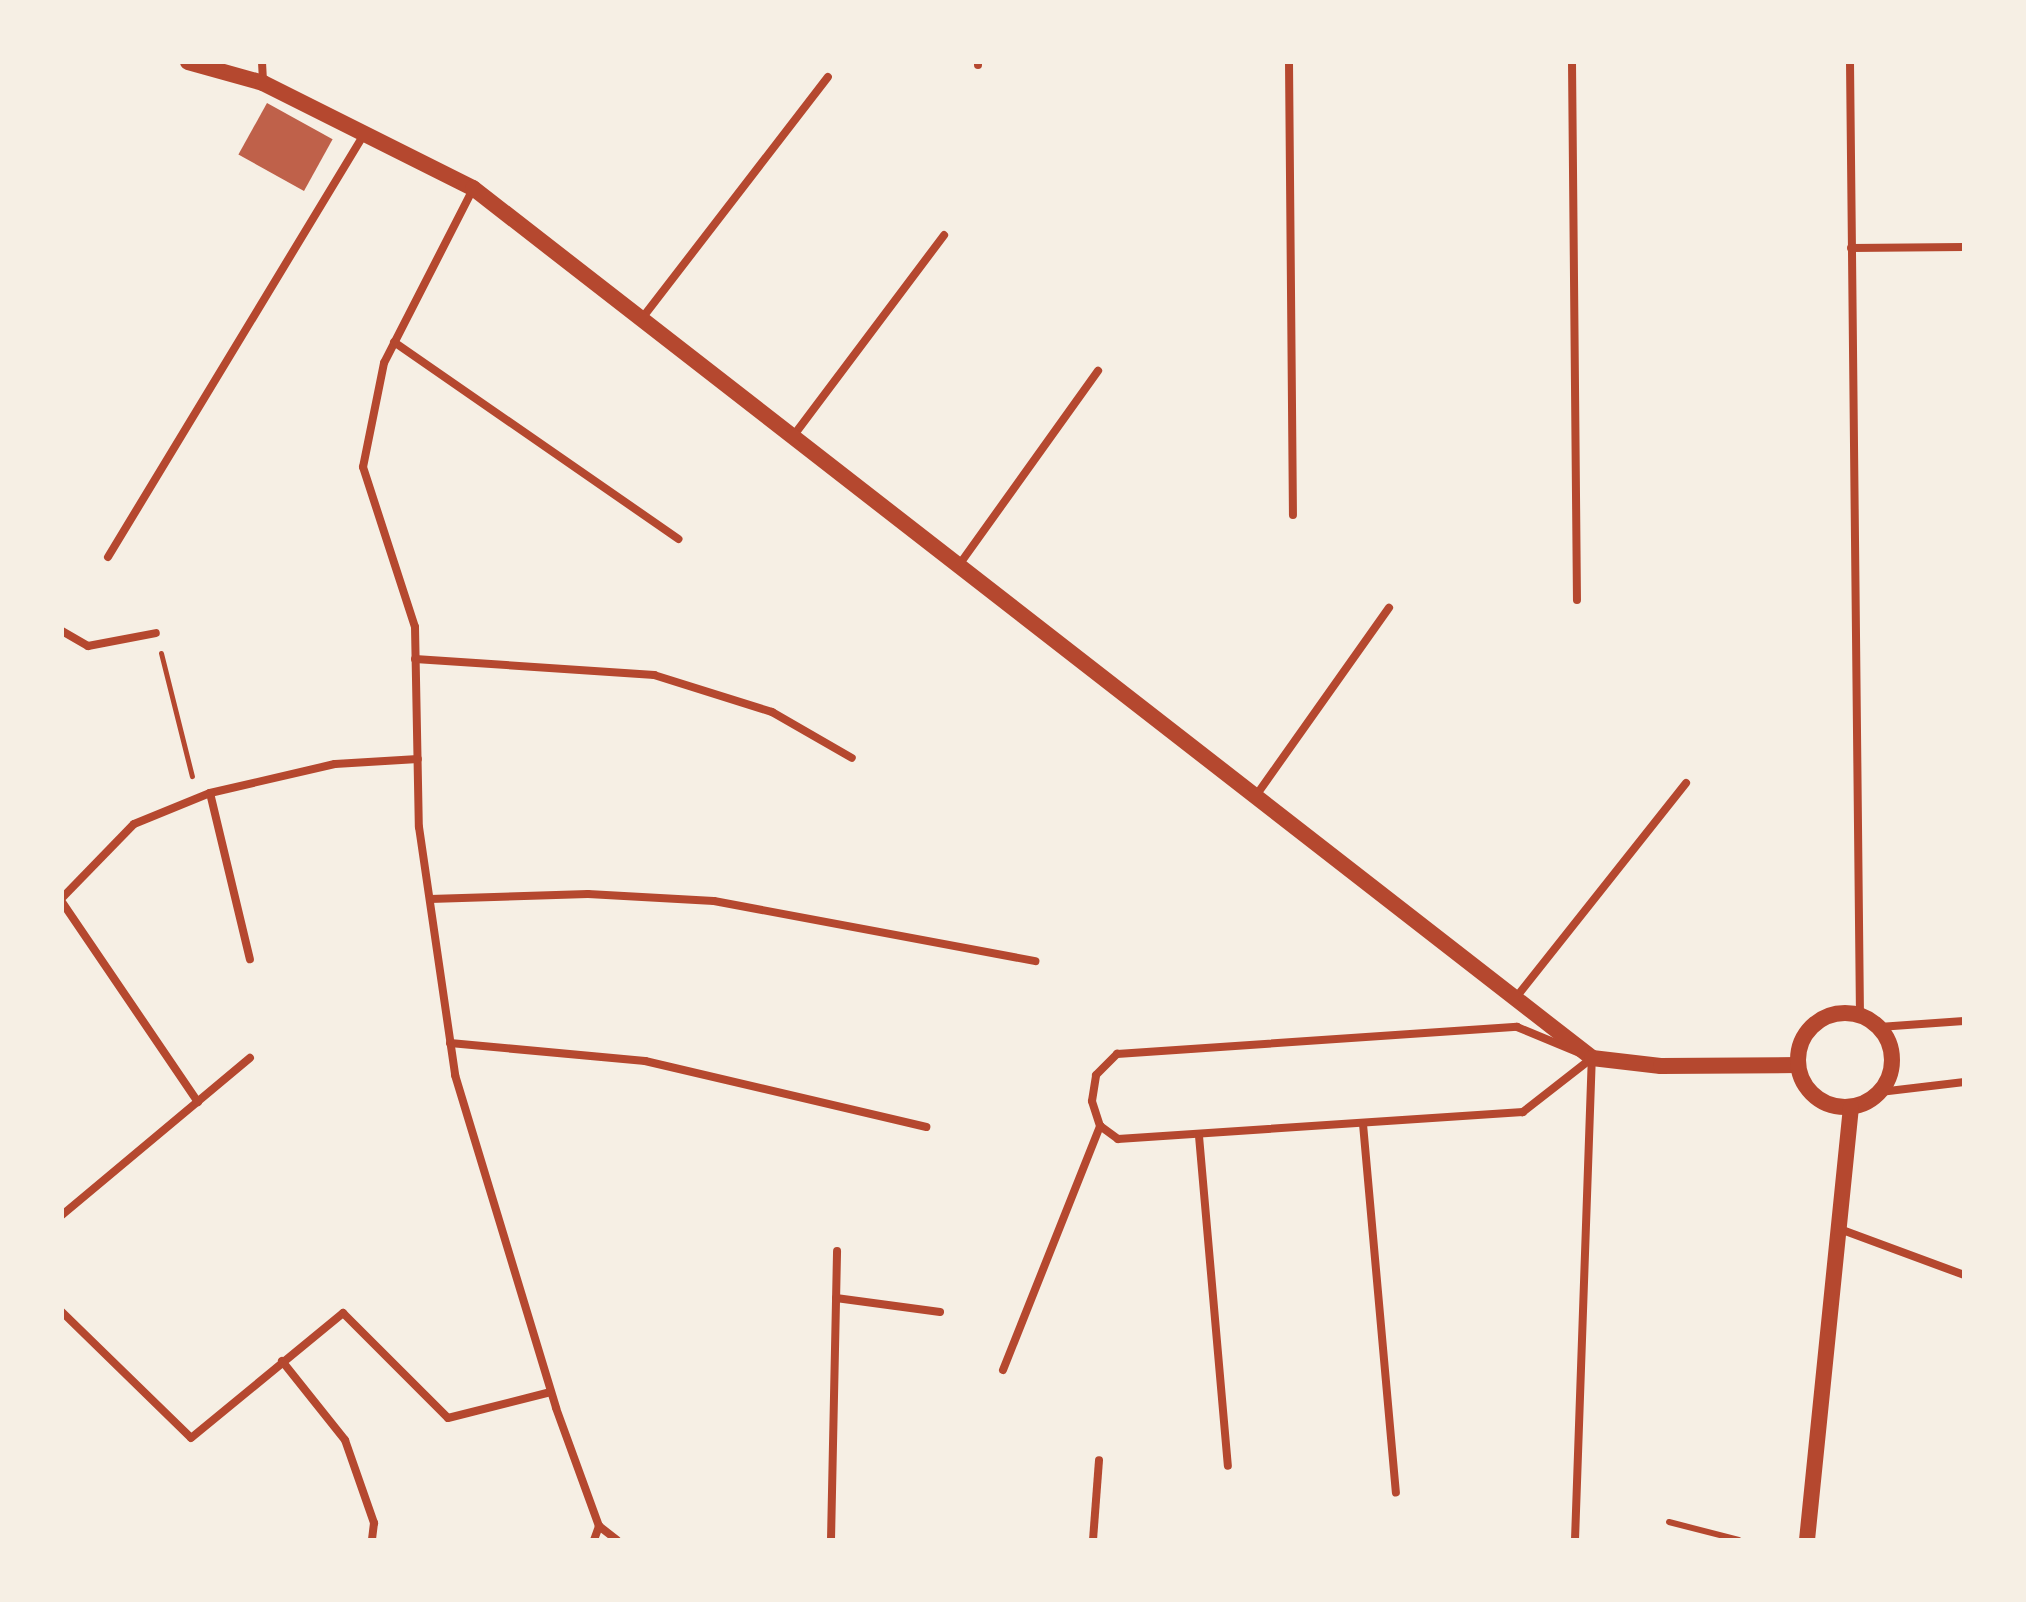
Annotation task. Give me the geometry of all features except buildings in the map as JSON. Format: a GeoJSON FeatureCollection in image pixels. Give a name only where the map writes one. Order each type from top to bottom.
{"type":"FeatureCollection","features":[{"type":"Feature","properties":{"kind":"main road"},"geometry":{"type":"LineString","coordinates":[[188,62],[263,83],[473,188],[643,317],[1513,1000],[1592,1058],[1661,1066],[1798,1065]]}},
{"type":"Feature","properties":{"kind":"main road"},"geometry":{"type":"LineString","coordinates":[[1837,1013],[1860,1015],[1879,1027],[1891,1071],[1880,1092],[1851,1107],[1815,1097],[1798,1065],[1800,1042],[1815,1023],[1837,1013]]}},
{"type":"Feature","properties":{"kind":"main road"},"geometry":{"type":"LineString","coordinates":[[1807,1540],[1851,1107]]}},
{"type":"Feature","properties":{"kind":"street"},"geometry":{"type":"LineString","coordinates":[[262,62],[263,83]]}},
{"type":"Feature","properties":{"kind":"street"},"geometry":{"type":"LineString","coordinates":[[1289,62],[1293,515]]}},
{"type":"Feature","properties":{"kind":"street"},"geometry":{"type":"LineString","coordinates":[[1572,62],[1577,600]]}},
{"type":"Feature","properties":{"kind":"street"},"geometry":{"type":"LineString","coordinates":[[1850,62],[1860,1015]]}},
{"type":"Feature","properties":{"kind":"street"},"geometry":{"type":"LineString","coordinates":[[643,317],[828,77]]}},
{"type":"Feature","properties":{"kind":"street"},"geometry":{"type":"LineString","coordinates":[[108,557],[365,132]]}},
{"type":"Feature","properties":{"kind":"street"},"geometry":{"type":"LineString","coordinates":[[473,188],[394,342],[363,467],[415,627],[418,759],[430,899],[450,1043],[551,1392],[599,1526],[617,1540]]}},
{"type":"Feature","properties":{"kind":"street"},"geometry":{"type":"LineString","coordinates":[[794,435],[944,235]]}},
{"type":"Feature","properties":{"kind":"street"},"geometry":{"type":"LineString","coordinates":[[1851,248],[1964,247]]}},
{"type":"Feature","properties":{"kind":"street"},"geometry":{"type":"LineString","coordinates":[[394,342],[678,539]]}},
{"type":"Feature","properties":{"kind":"street"},"geometry":{"type":"LineString","coordinates":[[959,565],[1098,371]]}},
{"type":"Feature","properties":{"kind":"street"},"geometry":{"type":"LineString","coordinates":[[1254,798],[1389,608]]}},
{"type":"Feature","properties":{"kind":"street"},"geometry":{"type":"LineString","coordinates":[[62,631],[88,646],[156,633]]}},
{"type":"Feature","properties":{"kind":"street"},"geometry":{"type":"LineString","coordinates":[[415,659],[654,675],[772,712],[852,758]]}},
{"type":"Feature","properties":{"kind":"street"},"geometry":{"type":"LineString","coordinates":[[198,1102],[62,900],[134,824],[210,793],[335,764],[418,759]]}},
{"type":"Feature","properties":{"kind":"street"},"geometry":{"type":"LineString","coordinates":[[1513,1000],[1686,783]]}},
{"type":"Feature","properties":{"kind":"street"},"geometry":{"type":"LineString","coordinates":[[210,793],[250,959]]}},
{"type":"Feature","properties":{"kind":"street"},"geometry":{"type":"LineString","coordinates":[[430,899],[588,894],[714,901],[1035,961]]}},
{"type":"Feature","properties":{"kind":"street"},"geometry":{"type":"LineString","coordinates":[[1879,1027],[1964,1021]]}},
{"type":"Feature","properties":{"kind":"street"},"geometry":{"type":"LineString","coordinates":[[1517,1027],[1592,1058],[1523,1112],[1118,1139],[1100,1126],[1092,1101],[1096,1075],[1117,1054],[1517,1027]]}},
{"type":"Feature","properties":{"kind":"street"},"geometry":{"type":"LineString","coordinates":[[450,1043],[645,1061],[926,1127]]}},
{"type":"Feature","properties":{"kind":"street"},"geometry":{"type":"LineString","coordinates":[[62,1215],[250,1058]]}},
{"type":"Feature","properties":{"kind":"street"},"geometry":{"type":"LineString","coordinates":[[1575,1540],[1592,1058]]}},
{"type":"Feature","properties":{"kind":"street"},"geometry":{"type":"LineString","coordinates":[[1880,1092],[1964,1082]]}},
{"type":"Feature","properties":{"kind":"street"},"geometry":{"type":"LineString","coordinates":[[1363,1124],[1396,1493]]}},
{"type":"Feature","properties":{"kind":"street"},"geometry":{"type":"LineString","coordinates":[[1003,1370],[1100,1126]]}},
{"type":"Feature","properties":{"kind":"street"},"geometry":{"type":"LineString","coordinates":[[1199,1136],[1228,1466]]}},
{"type":"Feature","properties":{"kind":"street"},"geometry":{"type":"LineString","coordinates":[[1837,1228],[1964,1275]]}},
{"type":"Feature","properties":{"kind":"street"},"geometry":{"type":"LineString","coordinates":[[831,1540],[837,1251]]}},
{"type":"Feature","properties":{"kind":"street"},"geometry":{"type":"LineString","coordinates":[[836,1298],[940,1312]]}},
{"type":"Feature","properties":{"kind":"street"},"geometry":{"type":"LineString","coordinates":[[62,1312],[191,1438],[343,1313],[448,1418],[551,1392]]}},
{"type":"Feature","properties":{"kind":"street"},"geometry":{"type":"LineString","coordinates":[[282,1361],[345,1440],[374,1523],[372,1540]]}},
{"type":"Feature","properties":{"kind":"street"},"geometry":{"type":"LineString","coordinates":[[1093,1540],[1099,1460]]}},
{"type":"Feature","properties":{"kind":"street"},"geometry":{"type":"LineString","coordinates":[[594,1540],[599,1526]]}},
{"type":"Feature","properties":{"kind":"lane"},"geometry":{"type":"LineString","coordinates":[[1669,1522],[1739,1540]]}},
{"type":"Feature","properties":{"kind":"path"},"geometry":{"type":"LineString","coordinates":[[156,633],[198,798]]}}]}
